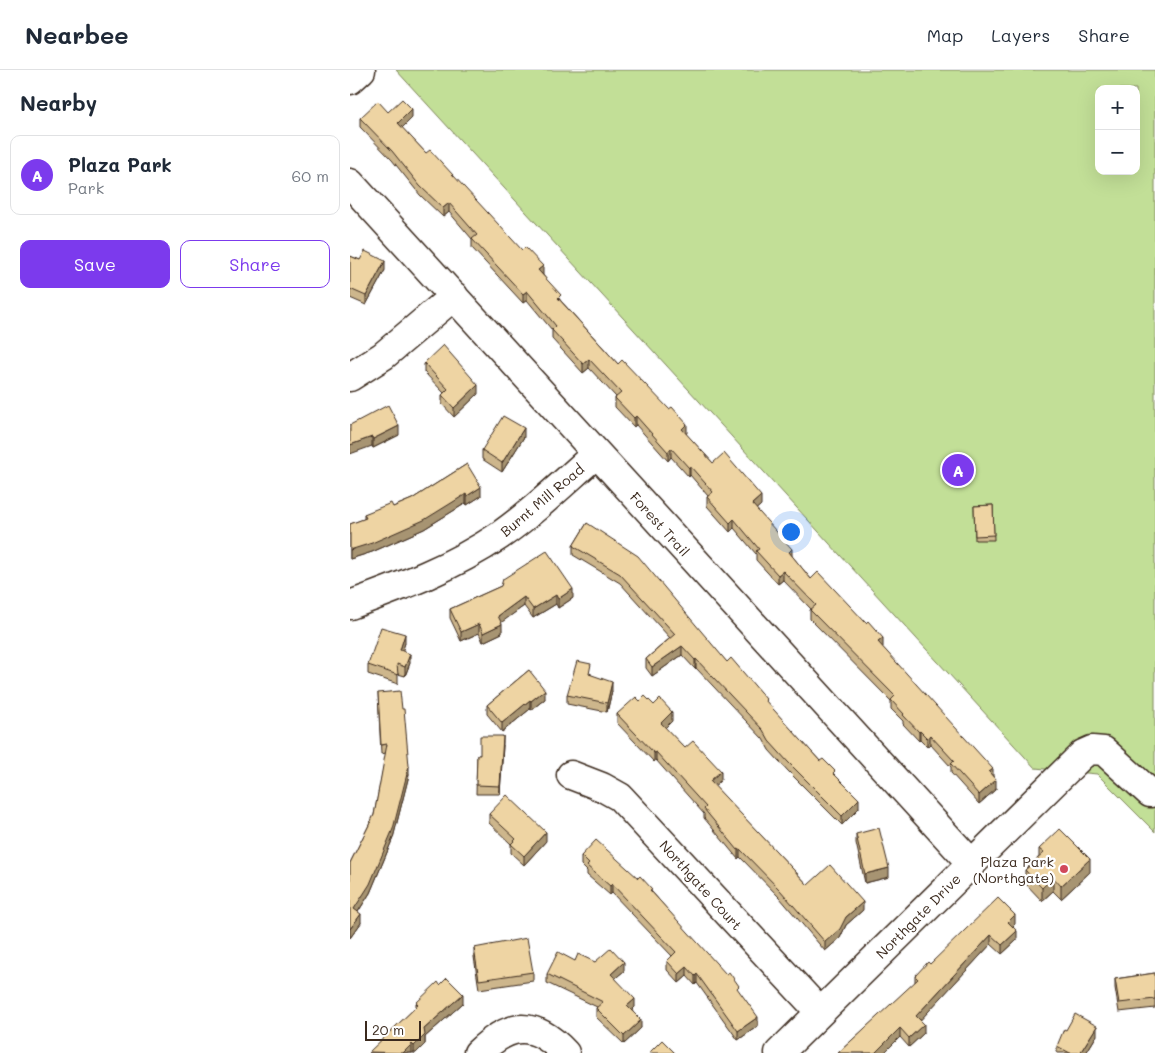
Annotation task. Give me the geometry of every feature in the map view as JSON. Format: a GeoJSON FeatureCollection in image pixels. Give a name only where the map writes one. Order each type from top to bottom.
{"type":"FeatureCollection","features":[{"type":"Feature","properties":{"kind":"street"},"geometry":{"type":"LineString","coordinates":[[350,80],[361,70]]}},
{"type":"Feature","properties":{"kind":"street","name":"Forest Trail"},"geometry":{"type":"LineString","coordinates":[[350,183],[972,863]]}},
{"type":"Feature","properties":{"kind":"street"},"geometry":{"type":"LineString","coordinates":[[350,377],[383,356],[454,296]]}},
{"type":"Feature","properties":{"kind":"street","name":"Burnt Mill Road"},"geometry":{"type":"LineString","coordinates":[[350,605],[424,578],[455,563],[500,536],[596,454]]}},
{"type":"Feature","properties":{"kind":"street","name":"Northgate Drive"},"geometry":{"type":"LineString","coordinates":[[779,1053],[1083,754],[1092,750],[1104,751],[1150,792]]}},
{"type":"Feature","properties":{"kind":"street","name":"Northgate Court"},"geometry":{"type":"LineString","coordinates":[[571,775],[602,786],[625,802],[820,1012]]}},
{"type":"Feature","properties":{"kind":"street"},"geometry":{"type":"LineString","coordinates":[[478,1053],[500,1034],[514,1029],[528,1029],[551,1039],[565,1053]]}},
{"type":"Feature","properties":{"kind":"green space"},"geometry":{"type":"Polygon","coordinates":[[[396,70],[1155,70],[1155,832],[1097,774],[1035,768],[396,70]]]}},
{"type":"Feature","properties":{"kind":"building"},"geometry":{"type":"Polygon","coordinates":[[[402,99],[412,109],[398,123],[426,153],[430,150],[522,250],[525,247],[543,266],[538,270],[561,295],[558,298],[618,364],[622,360],[669,409],[672,407],[687,424],[682,429],[713,463],[724,453],[761,496],[752,504],[792,549],[789,552],[811,579],[818,572],[866,623],[868,621],[883,638],[878,642],[993,769],[989,772],[996,780],[979,795],[951,764],[954,761],[930,735],[927,738],[903,715],[891,700],[895,696],[810,610],[816,605],[783,571],[778,575],[756,551],[759,549],[734,519],[730,523],[707,497],[713,492],[690,466],[689,468],[671,448],[668,452],[636,416],[634,418],[615,398],[621,393],[589,359],[583,364],[552,330],[556,326],[527,291],[523,294],[472,239],[477,235],[449,203],[443,208],[420,186],[392,151],[360,118],[378,101],[388,112],[402,99]]]}},
{"type":"Feature","properties":{"kind":"building"},"geometry":{"type":"Polygon","coordinates":[[[365,251],[385,261],[366,296],[350,289],[350,256],[360,260],[365,251]]]}},
{"type":"Feature","properties":{"kind":"building"},"geometry":{"type":"Polygon","coordinates":[[[443,345],[478,385],[454,408],[442,395],[448,389],[424,363],[443,345]]]}},
{"type":"Feature","properties":{"kind":"building"},"geometry":{"type":"Polygon","coordinates":[[[388,405],[399,426],[373,439],[372,437],[350,445],[350,425],[388,405]]]}},
{"type":"Feature","properties":{"kind":"building"},"geometry":{"type":"Polygon","coordinates":[[[503,416],[524,428],[502,463],[482,450],[503,416]]]}},
{"type":"Feature","properties":{"kind":"building"},"geometry":{"type":"Polygon","coordinates":[[[467,464],[481,487],[424,520],[372,543],[350,550],[350,524],[366,518],[364,514],[391,503],[393,507],[412,499],[467,464]]]}},
{"type":"Feature","properties":{"kind":"building"},"geometry":{"type":"Polygon","coordinates":[[[993,505],[994,535],[975,536],[974,506],[993,505]]]}},
{"type":"Feature","properties":{"kind":"building"},"geometry":{"type":"Polygon","coordinates":[[[587,523],[638,556],[727,662],[731,658],[765,700],[820,761],[823,759],[835,771],[833,773],[859,799],[842,816],[788,762],[769,741],[763,730],[682,646],[652,667],[646,659],[675,634],[620,574],[573,546],[587,523]]]}},
{"type":"Feature","properties":{"kind":"building"},"geometry":{"type":"Polygon","coordinates":[[[547,551],[573,589],[558,599],[556,595],[533,609],[524,597],[498,616],[502,624],[483,633],[479,624],[461,632],[450,609],[501,586],[503,579],[547,551]]]}},
{"type":"Feature","properties":{"kind":"building"},"geometry":{"type":"Polygon","coordinates":[[[381,627],[405,634],[400,650],[410,654],[405,667],[397,664],[398,675],[368,665],[381,627]]]}},
{"type":"Feature","properties":{"kind":"building"},"geometry":{"type":"Polygon","coordinates":[[[577,661],[591,664],[589,674],[612,682],[607,703],[567,695],[577,661]]]}},
{"type":"Feature","properties":{"kind":"building"},"geometry":{"type":"Polygon","coordinates":[[[529,670],[545,690],[502,723],[487,705],[529,670]]]}},
{"type":"Feature","properties":{"kind":"building"},"geometry":{"type":"Polygon","coordinates":[[[400,691],[402,709],[404,709],[409,766],[393,829],[370,884],[354,909],[361,914],[350,929],[350,863],[374,815],[387,744],[381,745],[378,693],[400,691]]]}},
{"type":"Feature","properties":{"kind":"building"},"geometry":{"type":"Polygon","coordinates":[[[645,696],[654,705],[660,699],[672,712],[661,723],[685,748],[693,741],[721,771],[710,781],[808,885],[830,865],[863,902],[846,917],[840,929],[825,942],[780,890],[740,849],[738,850],[704,809],[706,807],[656,752],[654,753],[617,714],[636,697],[640,701],[645,696]]]}},
{"type":"Feature","properties":{"kind":"building"},"geometry":{"type":"Polygon","coordinates":[[[480,736],[503,736],[500,786],[476,785],[477,755],[480,755],[480,736]]]}},
{"type":"Feature","properties":{"kind":"building"},"geometry":{"type":"Polygon","coordinates":[[[507,795],[546,832],[524,856],[511,844],[516,839],[489,814],[507,795]]]}},
{"type":"Feature","properties":{"kind":"building"},"geometry":{"type":"Polygon","coordinates":[[[879,828],[889,868],[865,874],[856,834],[879,828]]]}},
{"type":"Feature","properties":{"kind":"building","name":"Plaza Park (Northgate)"},"geometry":{"type":"Polygon","coordinates":[[[1060,829],[1090,859],[1061,886],[1053,877],[1042,888],[1025,870],[1044,853],[1039,849],[1060,829]]]}},
{"type":"Feature","properties":{"kind":"building"},"geometry":{"type":"Polygon","coordinates":[[[596,840],[638,878],[640,876],[652,889],[650,890],[726,974],[729,972],[739,986],[737,988],[758,1017],[738,1031],[697,974],[695,976],[687,967],[679,974],[667,961],[676,952],[612,884],[610,886],[587,866],[589,864],[581,856],[596,840]]]}},
{"type":"Feature","properties":{"kind":"building"},"geometry":{"type":"Polygon","coordinates":[[[998,898],[1015,915],[1008,922],[1017,931],[1002,945],[991,935],[916,1016],[924,1024],[909,1038],[900,1028],[875,1053],[838,1053],[918,979],[915,976],[928,962],[930,964],[998,898]]]}},
{"type":"Feature","properties":{"kind":"building"},"geometry":{"type":"Polygon","coordinates":[[[527,938],[533,972],[479,980],[474,948],[527,938]]]}},
{"type":"Feature","properties":{"kind":"building"},"geometry":{"type":"Polygon","coordinates":[[[611,948],[624,962],[611,974],[635,999],[627,1006],[641,1020],[624,1036],[596,1008],[603,1002],[547,974],[558,952],[575,961],[578,954],[595,962],[611,948]]]}},
{"type":"Feature","properties":{"kind":"building"},"geometry":{"type":"Polygon","coordinates":[[[1155,973],[1155,999],[1119,1003],[1115,979],[1155,973]]]}},
{"type":"Feature","properties":{"kind":"building"},"geometry":{"type":"Polygon","coordinates":[[[447,978],[463,994],[424,1029],[425,1035],[414,1046],[412,1044],[403,1053],[369,1052],[418,1005],[416,1003],[438,982],[440,985],[447,978]]]}},
{"type":"Feature","properties":{"kind":"building"},"geometry":{"type":"Polygon","coordinates":[[[1075,1014],[1097,1026],[1080,1053],[1070,1053],[1057,1046],[1064,1029],[1066,1030],[1075,1014]]]}},
{"type":"Feature","properties":{"kind":"building"},"geometry":{"type":"Polygon","coordinates":[[[662,1040],[675,1053],[649,1053],[662,1040]]]}},
{"type":"Feature","properties":{"kind":"place","name":"Plaza Park"},"geometry":{"type":"Point","coordinates":[958,470]}},
{"type":"Feature","properties":{"kind":"place","name":"Plaza Park (Northgate)"},"geometry":{"type":"Point","coordinates":[1064,869]}}]}
